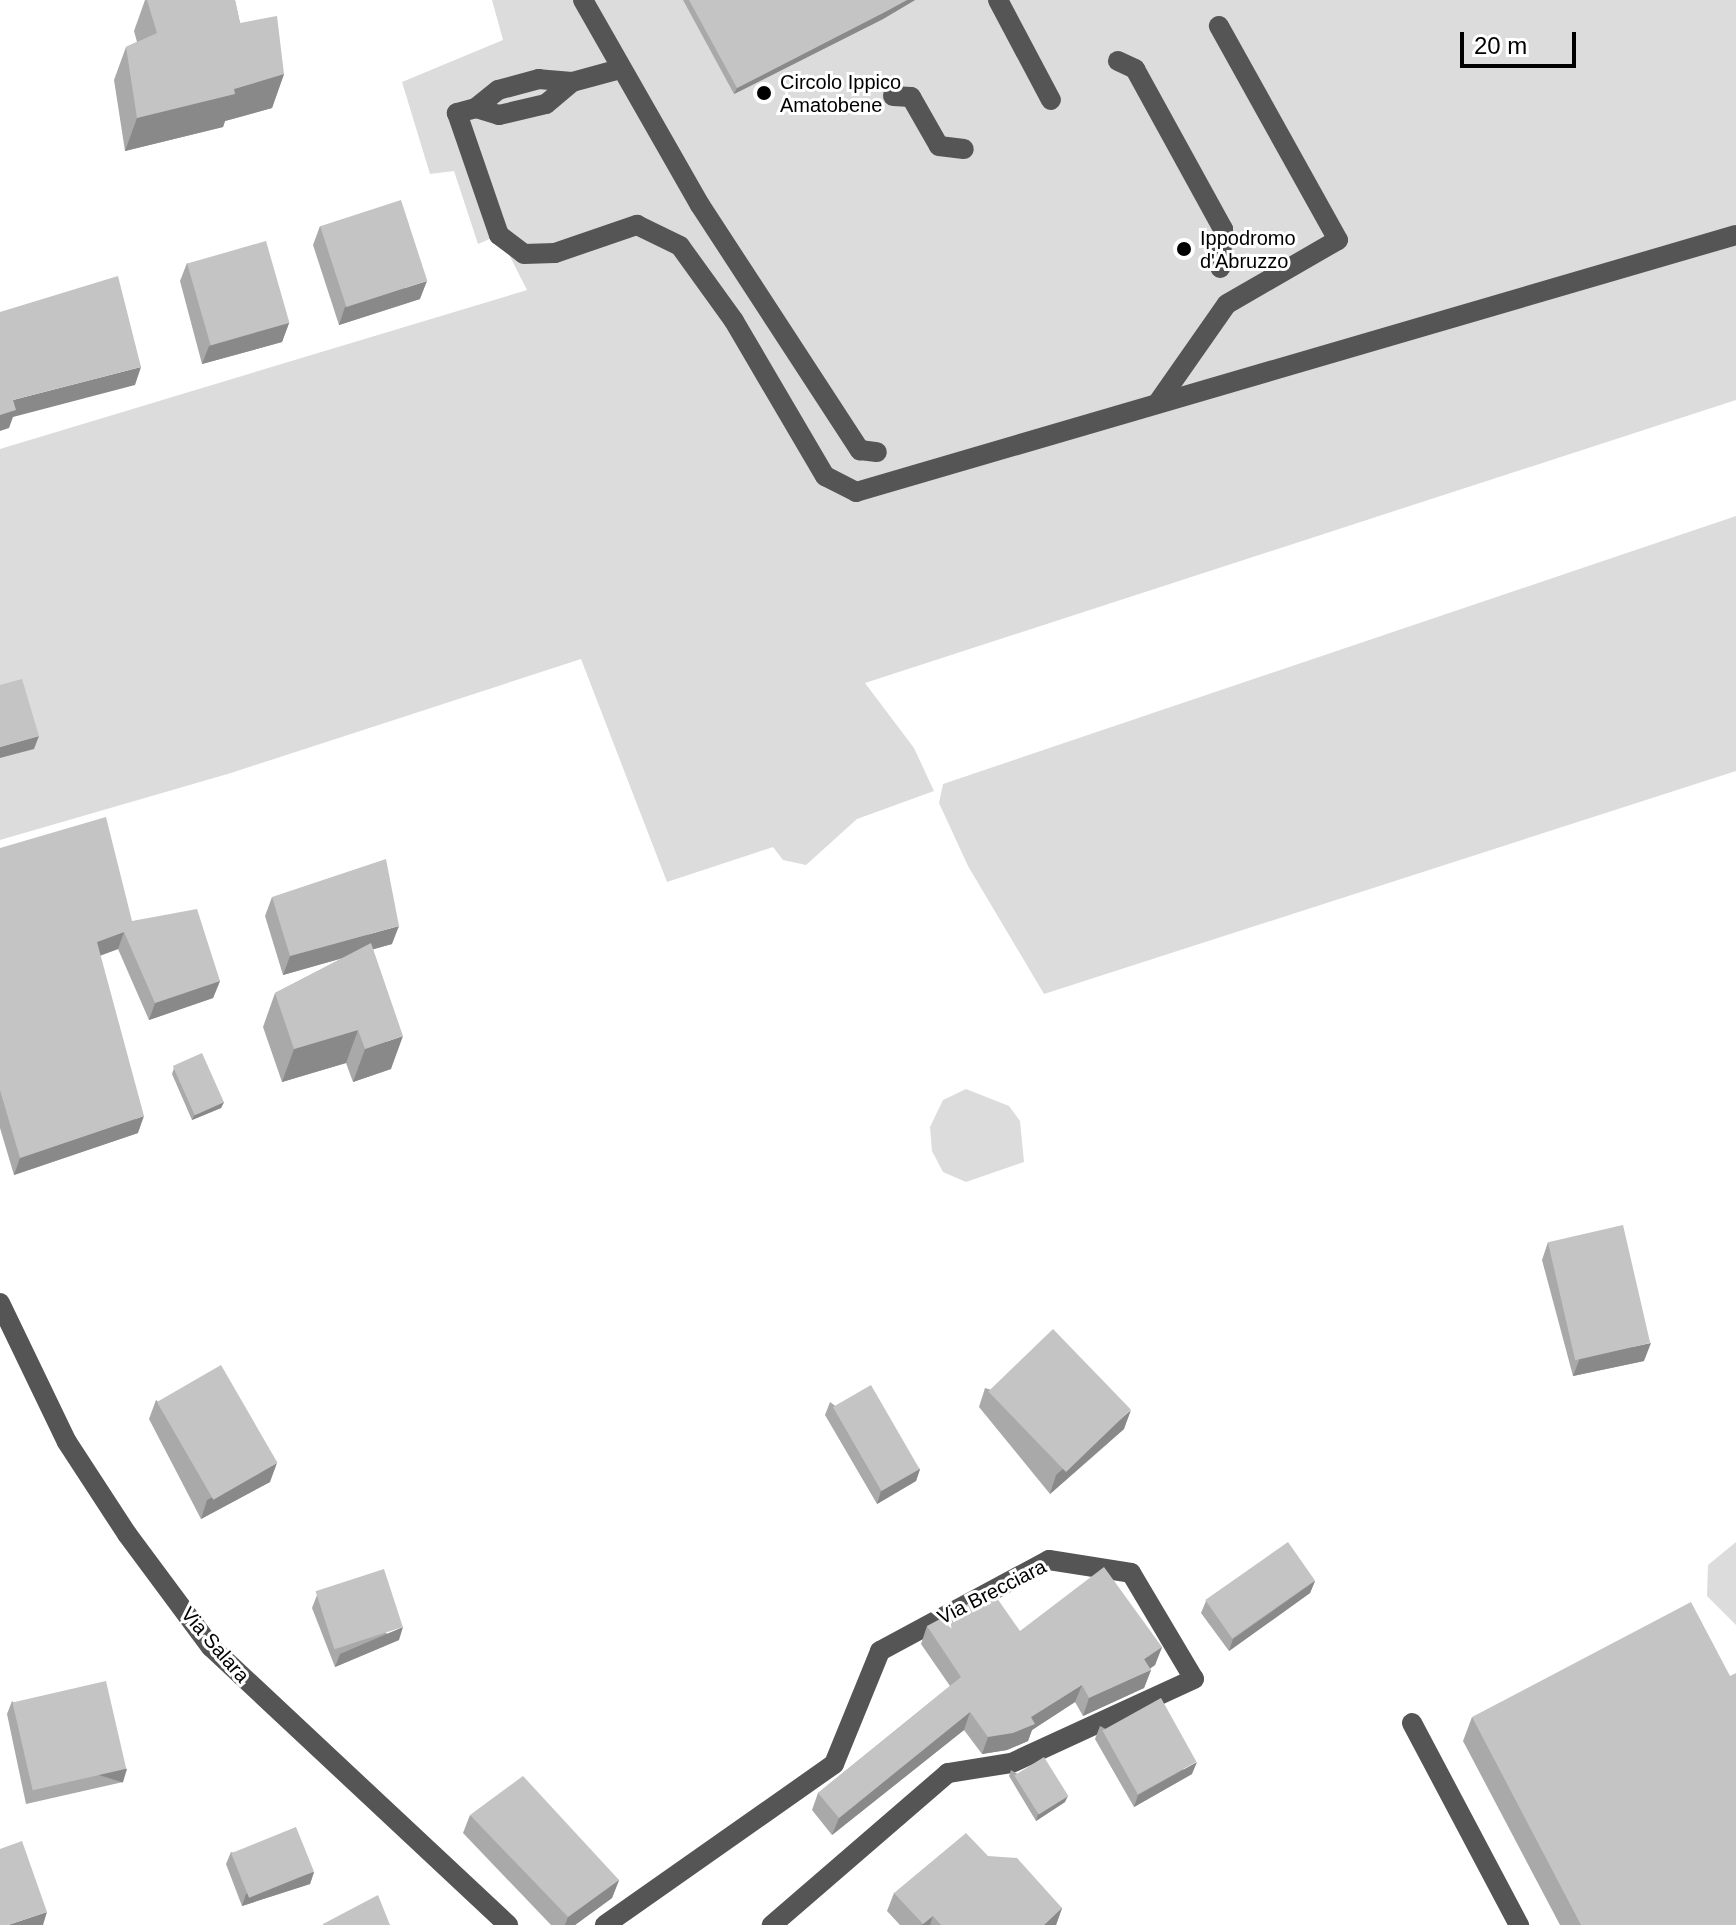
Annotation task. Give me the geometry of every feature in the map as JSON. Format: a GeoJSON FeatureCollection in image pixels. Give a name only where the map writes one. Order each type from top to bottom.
{"type":"FeatureCollection","features":[{"type":"Feature","properties":{"kind":"street"},"geometry":{"type":"LineString","coordinates":[[583,0],[700,205],[860,450],[877,452]]}},
{"type":"Feature","properties":{"kind":"street"},"geometry":{"type":"LineString","coordinates":[[998,0],[1051,100]]}},
{"type":"Feature","properties":{"kind":"street"},"geometry":{"type":"LineString","coordinates":[[1159,401],[1227,304],[1338,240],[1219,26]]}},
{"type":"Feature","properties":{"kind":"street"},"geometry":{"type":"LineString","coordinates":[[1118,61],[1135,69],[1223,229],[1220,268]]}},
{"type":"Feature","properties":{"kind":"street"},"geometry":{"type":"LineString","coordinates":[[620,69],[572,82],[539,79],[498,90],[476,108],[457,113],[499,235],[524,254],[555,253],[637,225],[680,246],[734,321],[825,476],[856,492],[1159,401],[1736,235]]}},
{"type":"Feature","properties":{"kind":"street"},"geometry":{"type":"LineString","coordinates":[[893,96],[911,97],[939,146],[964,149]]}},
{"type":"Feature","properties":{"kind":"street","name":"Via Salara"},"geometry":{"type":"LineString","coordinates":[[0,1303],[67,1442],[127,1534],[211,1647],[508,1925]]}},
{"type":"Feature","properties":{"kind":"street","name":"Via Brecciara"},"geometry":{"type":"LineString","coordinates":[[605,1925],[834,1764],[880,1651],[1049,1560],[1131,1573],[1194,1679],[1011,1763],[948,1773],[772,1925]]}},
{"type":"Feature","properties":{"kind":"street"},"geometry":{"type":"LineString","coordinates":[[1412,1723],[1519,1925]]}},
{"type":"Feature","properties":{"kind":"shaded area"},"geometry":{"type":"Polygon","coordinates":[[[492,0],[1736,0],[1736,400],[865,683],[914,748],[934,791],[857,819],[806,865],[783,860],[773,847],[667,882],[581,659],[231,773],[0,840],[0,449],[527,290],[499,235],[478,244],[454,171],[430,174],[402,82],[503,40],[492,0]]]}},
{"type":"Feature","properties":{"kind":"shaded area"},"geometry":{"type":"Polygon","coordinates":[[[1736,516],[1736,771],[1044,994],[968,866],[939,803],[943,784],[1736,516]]]}},
{"type":"Feature","properties":{"kind":"shaded area"},"geometry":{"type":"Polygon","coordinates":[[[966,1089],[1009,1106],[1020,1121],[1024,1162],[966,1182],[943,1172],[932,1151],[930,1127],[943,1100],[966,1089]]]}},
{"type":"Feature","properties":{"kind":"shaded area"},"geometry":{"type":"Polygon","coordinates":[[[1736,1542],[1736,1625],[1707,1596],[1708,1565],[1736,1542]]]}},
{"type":"Feature","properties":{"kind":"building"},"geometry":{"type":"Polygon","coordinates":[[[147,0],[235,0],[240,23],[277,16],[284,74],[234,89],[235,94],[137,118],[126,47],[157,33],[147,0]]]}},
{"type":"Feature","properties":{"kind":"building"},"geometry":{"type":"Polygon","coordinates":[[[689,0],[907,0],[737,88],[689,0]]]}},
{"type":"Feature","properties":{"kind":"building"},"geometry":{"type":"Polygon","coordinates":[[[401,200],[427,281],[346,307],[320,226],[401,200]]]}},
{"type":"Feature","properties":{"kind":"building"},"geometry":{"type":"Polygon","coordinates":[[[266,241],[289,323],[211,345],[187,264],[266,241]]]}},
{"type":"Feature","properties":{"kind":"building"},"geometry":{"type":"Polygon","coordinates":[[[118,276],[141,367],[13,400],[16,410],[0,415],[0,312],[118,276]]]}},
{"type":"Feature","properties":{"kind":"building"},"geometry":{"type":"Polygon","coordinates":[[[22,679],[39,736],[0,747],[0,685],[22,679]]]}},
{"type":"Feature","properties":{"kind":"building"},"geometry":{"type":"Polygon","coordinates":[[[106,817],[132,921],[197,909],[220,981],[155,1003],[124,932],[97,942],[144,1116],[20,1158],[0,1090],[0,848],[106,817]]]}},
{"type":"Feature","properties":{"kind":"building"},"geometry":{"type":"Polygon","coordinates":[[[386,859],[399,926],[290,956],[272,897],[386,859]]]}},
{"type":"Feature","properties":{"kind":"building"},"geometry":{"type":"Polygon","coordinates":[[[371,943],[403,1036],[365,1049],[358,1030],[294,1049],[275,993],[371,943]]]}},
{"type":"Feature","properties":{"kind":"building"},"geometry":{"type":"Polygon","coordinates":[[[202,1053],[224,1102],[195,1115],[173,1066],[202,1053]]]}},
{"type":"Feature","properties":{"kind":"building"},"geometry":{"type":"Polygon","coordinates":[[[1623,1225],[1650,1343],[1575,1360],[1548,1242],[1623,1225]]]}},
{"type":"Feature","properties":{"kind":"building"},"geometry":{"type":"Polygon","coordinates":[[[1053,1329],[1131,1410],[1066,1472],[988,1392],[1053,1329]]]}},
{"type":"Feature","properties":{"kind":"building"},"geometry":{"type":"Polygon","coordinates":[[[221,1365],[278,1463],[213,1500],[157,1402],[221,1365]]]}},
{"type":"Feature","properties":{"kind":"building"},"geometry":{"type":"Polygon","coordinates":[[[871,1385],[920,1469],[881,1491],[833,1407],[871,1385]]]}},
{"type":"Feature","properties":{"kind":"building"},"geometry":{"type":"Polygon","coordinates":[[[1288,1542],[1315,1581],[1232,1638],[1205,1600],[1288,1542]]]}},
{"type":"Feature","properties":{"kind":"building"},"geometry":{"type":"Polygon","coordinates":[[[1104,1567],[1162,1647],[1144,1659],[1151,1670],[1089,1698],[1082,1685],[1031,1717],[1035,1724],[1013,1733],[988,1737],[970,1712],[839,1818],[818,1793],[961,1677],[927,1626],[992,1591],[1020,1631],[1104,1567]]]}},
{"type":"Feature","properties":{"kind":"building"},"geometry":{"type":"Polygon","coordinates":[[[384,1569],[403,1627],[334,1649],[316,1591],[384,1569]]]}},
{"type":"Feature","properties":{"kind":"building"},"geometry":{"type":"Polygon","coordinates":[[[1691,1602],[1730,1676],[1736,1673],[1736,1925],[1581,1925],[1472,1717],[1691,1602]]]}},
{"type":"Feature","properties":{"kind":"building"},"geometry":{"type":"Polygon","coordinates":[[[106,1681],[126,1769],[33,1790],[12,1703],[106,1681]]]}},
{"type":"Feature","properties":{"kind":"building"},"geometry":{"type":"Polygon","coordinates":[[[1161,1698],[1196,1762],[1138,1794],[1102,1730],[1161,1698]]]}},
{"type":"Feature","properties":{"kind":"building"},"geometry":{"type":"Polygon","coordinates":[[[1044,1757],[1068,1796],[1039,1815],[1014,1776],[1044,1757]]]}},
{"type":"Feature","properties":{"kind":"building"},"geometry":{"type":"Polygon","coordinates":[[[523,1776],[619,1880],[568,1917],[470,1815],[523,1776]]]}},
{"type":"Feature","properties":{"kind":"building"},"geometry":{"type":"Polygon","coordinates":[[[296,1827],[314,1872],[249,1898],[231,1853],[296,1827]]]}},
{"type":"Feature","properties":{"kind":"building"},"geometry":{"type":"Polygon","coordinates":[[[966,1833],[988,1856],[1017,1858],[1062,1908],[1044,1925],[941,1925],[933,1916],[923,1924],[894,1893],[966,1833]]]}},
{"type":"Feature","properties":{"kind":"building"},"geometry":{"type":"Polygon","coordinates":[[[22,1841],[47,1912],[0,1925],[0,1849],[22,1841]]]}},
{"type":"Feature","properties":{"kind":"building"},"geometry":{"type":"Polygon","coordinates":[[[378,1895],[390,1925],[323,1925],[323,1924],[378,1895]]]}},
{"type":"Feature","properties":{"kind":"place","name":"Circolo Ippico Amatobene"},"geometry":{"type":"Point","coordinates":[764,93]}},
{"type":"Feature","properties":{"kind":"place","name":"Ippodromo d'Abruzzo"},"geometry":{"type":"Point","coordinates":[1184,249]}}]}
